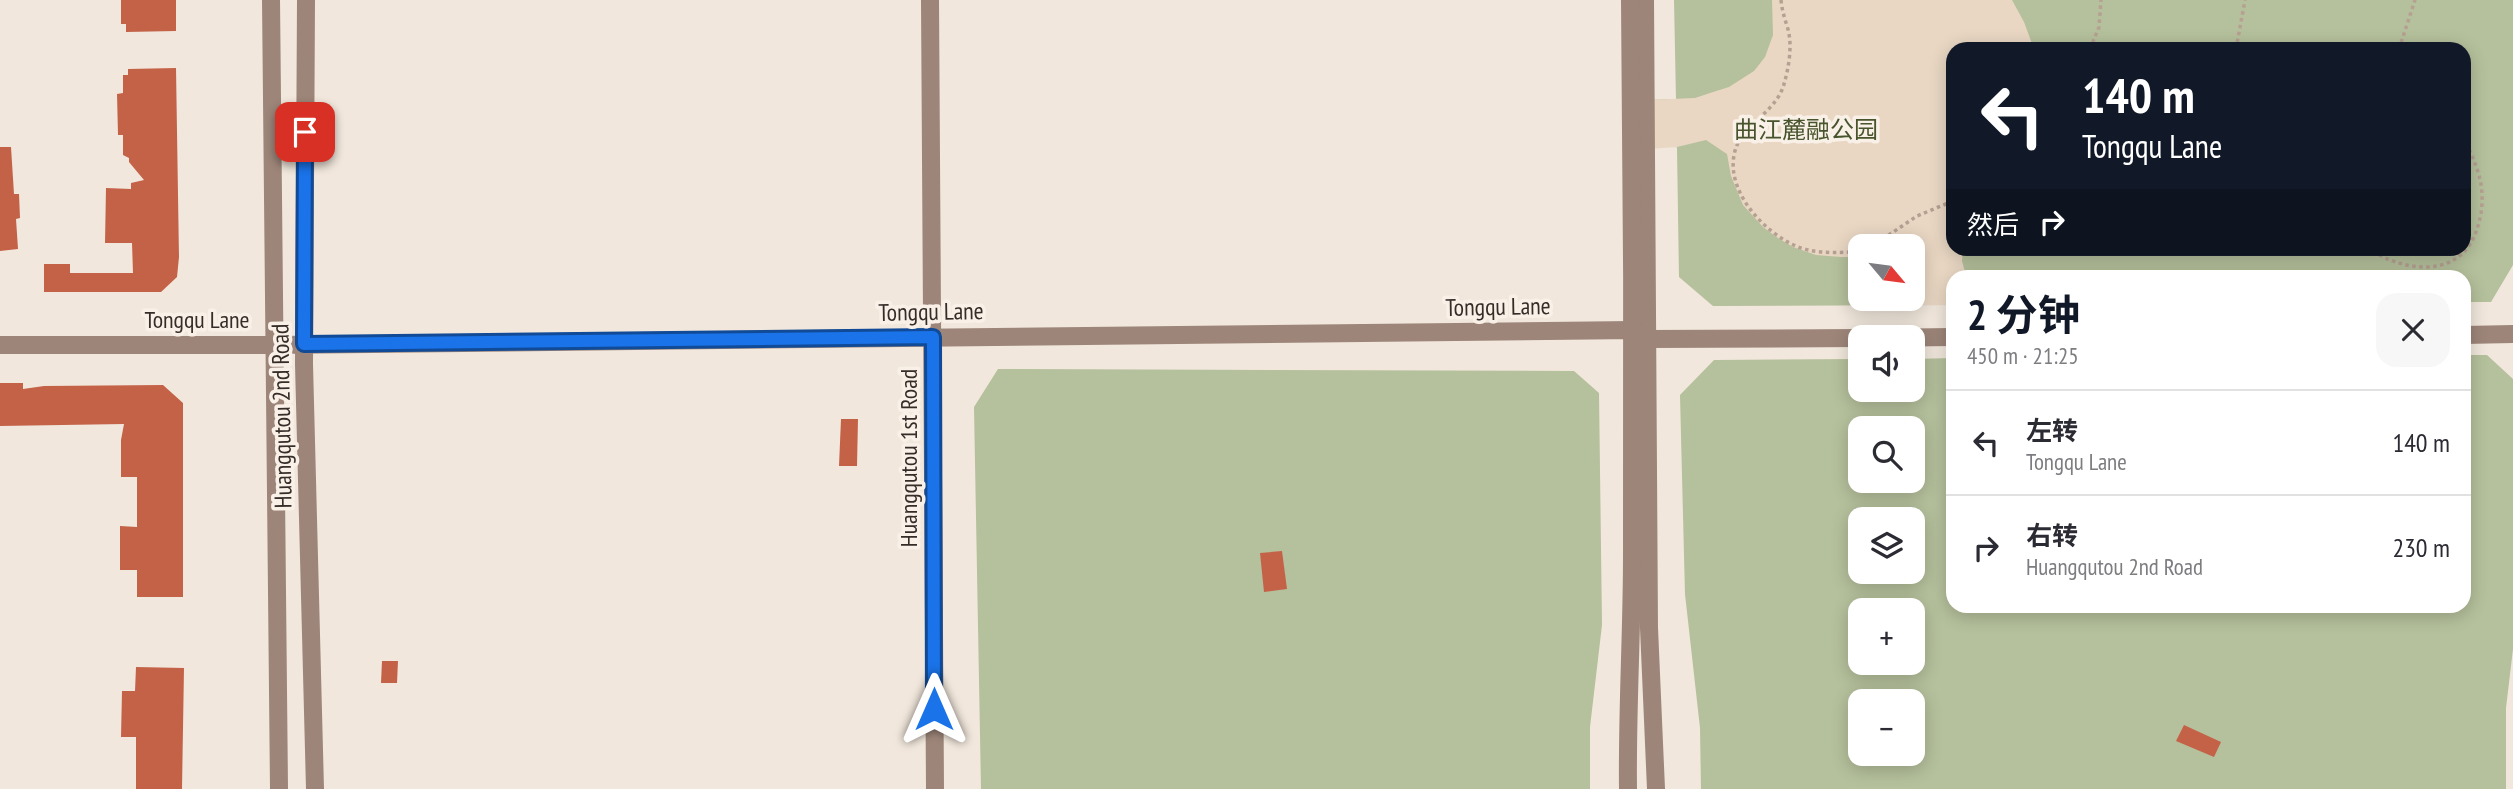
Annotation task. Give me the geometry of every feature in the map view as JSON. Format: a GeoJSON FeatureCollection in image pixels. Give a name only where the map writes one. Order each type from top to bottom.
{"type":"FeatureCollection","features":[{"type":"Feature","properties":{"kind":"street","name":"Huangqutou 2nd Road"},"geometry":{"type":"LineString","coordinates":[[271,0],[279,789]]}},
{"type":"Feature","properties":{"kind":"street","name":"Huangqutou 2nd Road"},"geometry":{"type":"LineString","coordinates":[[306,0],[304,344],[315,789]]}},
{"type":"Feature","properties":{"kind":"street","name":"Huangqutou 1st Road"},"geometry":{"type":"LineString","coordinates":[[930,0],[935,789]]}},
{"type":"Feature","properties":{"kind":"street"},"geometry":{"type":"LineString","coordinates":[[1630,0],[1656,789]]}},
{"type":"Feature","properties":{"kind":"street"},"geometry":{"type":"LineString","coordinates":[[1628,789],[1627,732],[1648,149],[1645,0]]}},
{"type":"Feature","properties":{"kind":"street","name":"Tongqu Lane"},"geometry":{"type":"LineString","coordinates":[[0,345],[1640,334],[1848,338]]}},
{"type":"Feature","properties":{"kind":"street"},"geometry":{"type":"LineString","coordinates":[[2471,335],[2513,334]]}},
{"type":"Feature","properties":{"kind":"street"},"geometry":{"type":"LineString","coordinates":[[1925,337],[1946,337]]}},
{"type":"Feature","properties":{"kind":"path"},"geometry":{"type":"LineString","coordinates":[[1781,0],[1782,15],[1788,27],[1789,52],[1783,89],[1738,143],[1734,155],[1734,176],[1756,216],[1780,237],[1801,247],[1823,252],[1848,251]]}},
{"type":"Feature","properties":{"kind":"path"},"geometry":{"type":"LineString","coordinates":[[2093,42],[2099,27],[2101,0]]}},
{"type":"Feature","properties":{"kind":"path"},"geometry":{"type":"LineString","coordinates":[[2237,42],[2245,0]]}},
{"type":"Feature","properties":{"kind":"path"},"geometry":{"type":"LineString","coordinates":[[2401,42],[2415,0]]}},
{"type":"Feature","properties":{"kind":"path"},"geometry":{"type":"LineString","coordinates":[[2471,156],[2480,179],[2482,210],[2477,231],[2471,242]]}},
{"type":"Feature","properties":{"kind":"path"},"geometry":{"type":"LineString","coordinates":[[1890,234],[1917,216],[1946,204]]}},
{"type":"Feature","properties":{"kind":"path"},"geometry":{"type":"LineString","coordinates":[[2384,256],[2417,268],[2439,267],[2460,256]]}},
{"type":"Feature","properties":{"kind":"green space","name":"曲江麓融公园"},"geometry":{"type":"Polygon","coordinates":[[[1674,0],[2513,0],[2513,265],[2491,302],[2471,302],[2471,270],[1946,270],[1946,305],[1925,305],[1925,234],[1848,234],[1848,305],[1713,306],[1679,277],[1677,148],[1647,100],[1676,99],[1674,0]]]}},
{"type":"Feature","properties":{"kind":"green space"},"geometry":{"type":"Polygon","coordinates":[[[2471,355],[2487,355],[2513,379],[2513,649],[2506,708],[2506,789],[1701,789],[1700,728],[1685,594],[1680,395],[1714,360],[1848,359],[1848,402],[1925,402],[1925,359],[1946,358],[1946,613],[2471,613],[2471,355]]]}},
{"type":"Feature","properties":{"kind":"green space"},"geometry":{"type":"Polygon","coordinates":[[[998,369],[1574,371],[1599,393],[1602,625],[1590,727],[1590,789],[981,789],[974,407],[998,369]]]}},
{"type":"Feature","properties":{"kind":"shaded area"},"geometry":{"type":"Polygon","coordinates":[[[1772,0],[2012,0],[2031,42],[1946,42],[1946,256],[1962,256],[1964,270],[1946,270],[1946,305],[1925,305],[1925,234],[1848,234],[1848,257],[1816,255],[1793,247],[1763,227],[1743,205],[1731,176],[1727,154],[1706,140],[1677,147],[1648,149],[1647,100],[1695,98],[1729,87],[1754,71],[1765,57],[1773,35],[1772,0]]]}},
{"type":"Feature","properties":{"kind":"building"},"geometry":{"type":"Polygon","coordinates":[[[121,0],[176,0],[176,31],[126,32],[126,24],[121,24],[121,0]]]}},
{"type":"Feature","properties":{"kind":"building"},"geometry":{"type":"Polygon","coordinates":[[[176,68],[177,277],[161,292],[44,292],[44,264],[70,264],[70,273],[133,273],[132,243],[105,243],[106,188],[131,189],[131,183],[144,180],[129,162],[129,158],[123,155],[123,135],[118,135],[117,94],[123,93],[123,75],[128,75],[128,69],[176,68]]]}},
{"type":"Feature","properties":{"kind":"building"},"geometry":{"type":"Polygon","coordinates":[[[0,147],[11,147],[14,194],[19,194],[20,218],[16,219],[18,249],[0,251],[0,147]]]}},
{"type":"Feature","properties":{"kind":"building"},"geometry":{"type":"Polygon","coordinates":[[[0,383],[23,383],[23,389],[44,386],[163,385],[183,403],[183,597],[137,597],[137,570],[120,570],[120,526],[137,527],[137,477],[121,477],[124,424],[0,426],[0,383]]]}},
{"type":"Feature","properties":{"kind":"building"},"geometry":{"type":"Polygon","coordinates":[[[841,419],[858,419],[857,466],[839,466],[841,419]]]}},
{"type":"Feature","properties":{"kind":"building"},"geometry":{"type":"Polygon","coordinates":[[[1282,551],[1287,589],[1264,592],[1260,553],[1282,551]]]}},
{"type":"Feature","properties":{"kind":"building"},"geometry":{"type":"Polygon","coordinates":[[[382,661],[398,661],[397,683],[381,683],[382,661]]]}},
{"type":"Feature","properties":{"kind":"building"},"geometry":{"type":"Polygon","coordinates":[[[136,667],[184,668],[182,789],[136,789],[136,737],[121,737],[122,691],[135,691],[136,667]]]}},
{"type":"Feature","properties":{"kind":"building"},"geometry":{"type":"Polygon","coordinates":[[[2184,725],[2221,742],[2214,757],[2176,741],[2184,725]]]}},
{"type":"Feature","properties":{"kind":"route"},"geometry":{"type":"LineString","coordinates":[[305,132],[304,344],[933,337],[934,709]]}}]}
